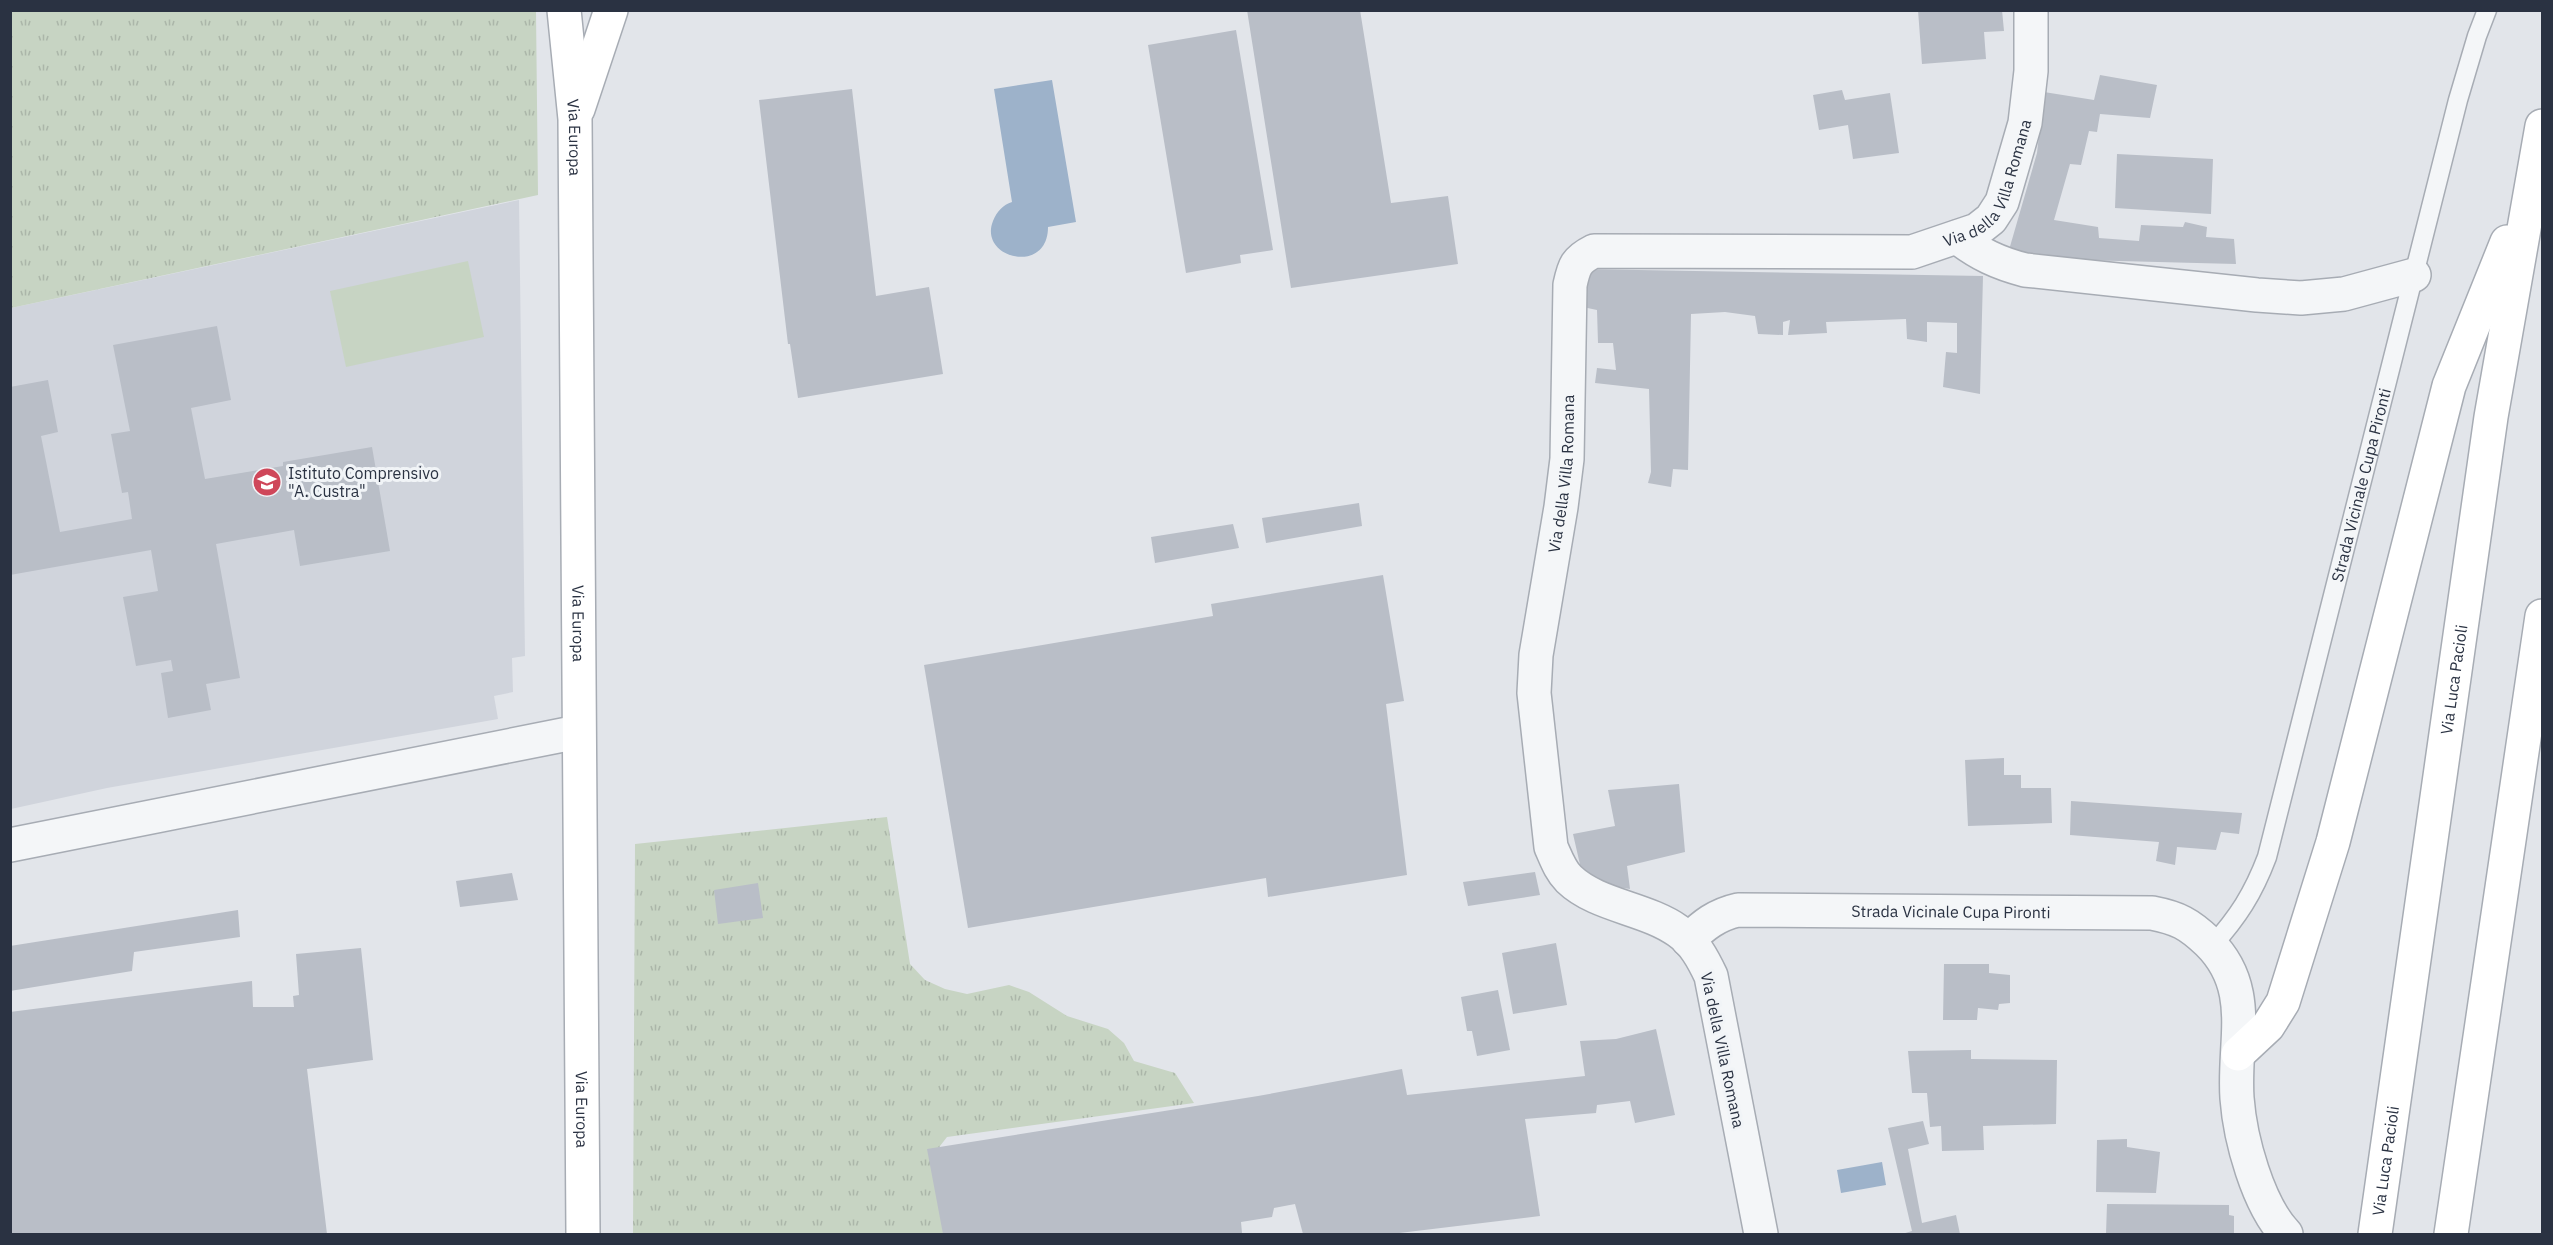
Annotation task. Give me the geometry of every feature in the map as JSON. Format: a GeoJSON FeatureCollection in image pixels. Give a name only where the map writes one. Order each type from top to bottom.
{"type":"FeatureCollection","features":[{"type":"Feature","properties":{"kind":"main road","name":"Via Europa"},"geometry":{"type":"LineString","coordinates":[[564,10],[575,119],[583,1234]]}},
{"type":"Feature","properties":{"kind":"main road"},"geometry":{"type":"LineString","coordinates":[[575,119],[611,10]]}},
{"type":"Feature","properties":{"kind":"main road","name":"Via Luca Pacioli"},"geometry":{"type":"LineString","coordinates":[[2375,1234],[2491,417],[2542,126]]}},
{"type":"Feature","properties":{"kind":"main road"},"geometry":{"type":"LineString","coordinates":[[2238,1054],[2268,1026],[2283,1002],[2333,842],[2449,386],[2531,182]]}},
{"type":"Feature","properties":{"kind":"main road"},"geometry":{"type":"LineString","coordinates":[[2451,1234],[2539,662],[2542,616]]}},
{"type":"Feature","properties":{"kind":"street","name":"Via della Villa Romana"},"geometry":{"type":"LineString","coordinates":[[1761,1234],[1711,976],[1700,954],[1680,932],[1658,918],[1594,896],[1579,887],[1559,866],[1551,847],[1534,693],[1536,656],[1567,459],[1570,285],[1573,270],[1580,258],[1594,251],[1912,252],[1977,230],[1991,219],[2002,202],[2025,123],[2031,71],[2031,10]]}},
{"type":"Feature","properties":{"kind":"street"},"geometry":{"type":"LineString","coordinates":[[1957,237],[1988,258],[2025,270],[2257,295],[2301,298],[2344,294],[2414,274]]}},
{"type":"Feature","properties":{"kind":"street"},"geometry":{"type":"LineString","coordinates":[[10,845],[578,732]]}},
{"type":"Feature","properties":{"kind":"street","name":"Strada Vicinale Cupa Pironti"},"geometry":{"type":"LineString","coordinates":[[1688,940],[1707,922],[1722,914],[1738,910],[2140,913],[2172,916],[2190,925],[2225,961],[2238,997],[2237,1097],[2242,1136],[2250,1167],[2278,1226],[2286,1234]]}},
{"type":"Feature","properties":{"kind":"lane","name":"Strada Vicinale Cupa Pironti"},"geometry":{"type":"LineString","coordinates":[[2212,946],[2239,916],[2259,880],[2267,857],[2458,100],[2487,10]]}},
{"type":"Feature","properties":{"kind":"shaded area","name":"Istituto Comprensivo \"A. Custra\""},"geometry":{"type":"Polygon","coordinates":[[[519,200],[525,656],[512,658],[513,692],[494,696],[498,719],[107,788],[11,809],[11,308],[519,200]]]}},
{"type":"Feature","properties":{"kind":"green space"},"geometry":{"type":"Polygon","coordinates":[[[10,11],[536,11],[538,195],[11,308],[10,11]]]}},
{"type":"Feature","properties":{"kind":"green space"},"geometry":{"type":"Polygon","coordinates":[[[468,261],[484,337],[346,367],[330,291],[468,261]]]}},
{"type":"Feature","properties":{"kind":"green space"},"geometry":{"type":"Polygon","coordinates":[[[887,817],[910,964],[925,980],[945,989],[967,994],[1009,985],[1029,992],[1067,1016],[1108,1029],[1124,1043],[1134,1061],[1175,1073],[1194,1103],[947,1137],[933,1155],[945,1234],[633,1234],[635,844],[887,817]]]}},
{"type":"Feature","properties":{"kind":"water"},"geometry":{"type":"Polygon","coordinates":[[[1052,80],[1076,222],[1048,227],[1045,242],[1037,252],[1027,256],[1015,256],[1004,252],[995,244],[991,234],[996,214],[1012,202],[994,89],[1052,80]]]}},
{"type":"Feature","properties":{"kind":"water"},"geometry":{"type":"Polygon","coordinates":[[[1882,1162],[1886,1185],[1841,1193],[1837,1170],[1882,1162]]]}},
{"type":"Feature","properties":{"kind":"building"},"geometry":{"type":"Polygon","coordinates":[[[1247,10],[1360,10],[1391,203],[1448,196],[1458,264],[1291,288],[1247,10]]]}},
{"type":"Feature","properties":{"kind":"building"},"geometry":{"type":"Polygon","coordinates":[[[1918,10],[2002,10],[2004,31],[1984,32],[1986,59],[1922,64],[1918,10]]]}},
{"type":"Feature","properties":{"kind":"building"},"geometry":{"type":"Polygon","coordinates":[[[1236,30],[1273,250],[1240,255],[1241,263],[1186,273],[1148,45],[1236,30]]]}},
{"type":"Feature","properties":{"kind":"building"},"geometry":{"type":"Polygon","coordinates":[[[2100,75],[2157,85],[2150,118],[2100,114],[2097,132],[2089,131],[2081,165],[2070,164],[2054,220],[2098,227],[2099,238],[2139,241],[2141,225],[2183,227],[2185,222],[2207,227],[2206,237],[2234,239],[2236,264],[2080,260],[2044,257],[2009,250],[2037,153],[2044,92],[2094,100],[2100,75]]]}},
{"type":"Feature","properties":{"kind":"building"},"geometry":{"type":"Polygon","coordinates":[[[852,89],[876,296],[929,287],[943,374],[798,398],[790,344],[788,344],[759,100],[852,89]]]}},
{"type":"Feature","properties":{"kind":"building"},"geometry":{"type":"Polygon","coordinates":[[[1842,90],[1845,100],[1890,93],[1899,153],[1853,159],[1848,125],[1819,130],[1813,95],[1842,90]]]}},
{"type":"Feature","properties":{"kind":"building"},"geometry":{"type":"Polygon","coordinates":[[[2117,154],[2213,159],[2211,214],[2115,208],[2117,154]]]}},
{"type":"Feature","properties":{"kind":"building"},"geometry":{"type":"Polygon","coordinates":[[[1582,269],[1983,276],[1980,394],[1943,387],[1946,352],[1957,353],[1957,323],[1927,322],[1927,342],[1907,339],[1906,319],[1826,322],[1827,333],[1788,335],[1790,320],[1783,322],[1783,335],[1758,334],[1755,316],[1725,312],[1691,314],[1688,470],[1673,469],[1671,487],[1648,483],[1651,472],[1649,389],[1595,383],[1597,368],[1616,370],[1613,343],[1598,343],[1597,310],[1578,306],[1582,269]]]}},
{"type":"Feature","properties":{"kind":"building"},"geometry":{"type":"Polygon","coordinates":[[[217,326],[231,400],[191,408],[205,479],[283,466],[283,462],[372,447],[390,551],[300,566],[294,530],[216,544],[240,678],[206,684],[211,710],[168,718],[161,673],[173,671],[171,660],[136,666],[123,597],[158,591],[151,550],[10,575],[10,387],[48,380],[58,432],[41,436],[60,532],[132,519],[128,492],[122,493],[111,434],[130,431],[113,345],[217,326]]]}},
{"type":"Feature","properties":{"kind":"building"},"geometry":{"type":"Polygon","coordinates":[[[1359,503],[1362,526],[1266,543],[1262,518],[1359,503]]]}},
{"type":"Feature","properties":{"kind":"building"},"geometry":{"type":"Polygon","coordinates":[[[1233,524],[1239,548],[1155,563],[1151,537],[1233,524]]]}},
{"type":"Feature","properties":{"kind":"building"},"geometry":{"type":"Polygon","coordinates":[[[1383,575],[1404,701],[1386,704],[1407,875],[1268,897],[1266,878],[968,928],[924,665],[1213,616],[1211,604],[1383,575]]]}},
{"type":"Feature","properties":{"kind":"building"},"geometry":{"type":"Polygon","coordinates":[[[2004,758],[2004,775],[2021,775],[2021,788],[2051,788],[2052,823],[1968,826],[1965,760],[2004,758]]]}},
{"type":"Feature","properties":{"kind":"building"},"geometry":{"type":"Polygon","coordinates":[[[1679,784],[1685,852],[1627,866],[1630,889],[1604,885],[1581,869],[1573,834],[1615,826],[1608,790],[1679,784]]]}},
{"type":"Feature","properties":{"kind":"building"},"geometry":{"type":"Polygon","coordinates":[[[2071,801],[2242,813],[2239,834],[2221,832],[2216,850],[2177,847],[2175,865],[2156,861],[2159,842],[2070,835],[2071,801]]]}},
{"type":"Feature","properties":{"kind":"building"},"geometry":{"type":"Polygon","coordinates":[[[1535,872],[1540,895],[1468,906],[1463,882],[1535,872]]]}},
{"type":"Feature","properties":{"kind":"building"},"geometry":{"type":"Polygon","coordinates":[[[512,873],[518,900],[460,907],[456,881],[512,873]]]}},
{"type":"Feature","properties":{"kind":"building"},"geometry":{"type":"Polygon","coordinates":[[[758,883],[763,918],[718,924],[714,890],[758,883]]]}},
{"type":"Feature","properties":{"kind":"building"},"geometry":{"type":"Polygon","coordinates":[[[238,910],[240,937],[134,952],[132,971],[10,991],[10,946],[238,910]]]}},
{"type":"Feature","properties":{"kind":"building"},"geometry":{"type":"Polygon","coordinates":[[[1556,943],[1567,1005],[1513,1014],[1502,953],[1556,943]]]}},
{"type":"Feature","properties":{"kind":"building"},"geometry":{"type":"Polygon","coordinates":[[[361,948],[373,1060],[307,1069],[327,1234],[10,1234],[10,1012],[252,981],[253,1007],[294,1007],[293,996],[299,995],[296,954],[361,948]]]}},
{"type":"Feature","properties":{"kind":"building"},"geometry":{"type":"Polygon","coordinates":[[[1944,964],[1989,964],[1989,973],[2010,975],[2010,1003],[1999,1004],[1998,1010],[1978,1008],[1977,1020],[1943,1020],[1944,964]]]}},
{"type":"Feature","properties":{"kind":"building"},"geometry":{"type":"Polygon","coordinates":[[[1498,990],[1510,1050],[1477,1056],[1472,1031],[1467,1031],[1461,997],[1498,990]]]}},
{"type":"Feature","properties":{"kind":"building"},"geometry":{"type":"Polygon","coordinates":[[[1656,1029],[1675,1115],[1635,1123],[1630,1101],[1597,1105],[1596,1113],[1525,1119],[1540,1216],[1391,1234],[1303,1234],[1295,1204],[1274,1208],[1272,1217],[1241,1222],[1242,1233],[943,1234],[927,1149],[1258,1096],[1402,1069],[1407,1095],[1585,1076],[1580,1041],[1616,1039],[1656,1029]]]}},
{"type":"Feature","properties":{"kind":"building"},"geometry":{"type":"Polygon","coordinates":[[[1971,1050],[1971,1059],[2057,1060],[2056,1124],[1983,1126],[1984,1150],[1942,1151],[1941,1126],[1930,1127],[1927,1093],[1912,1093],[1908,1051],[1971,1050]]]}},
{"type":"Feature","properties":{"kind":"building"},"geometry":{"type":"Polygon","coordinates":[[[1923,1121],[1929,1144],[1908,1149],[1922,1223],[1956,1215],[1960,1234],[1902,1234],[1912,1231],[1888,1128],[1923,1121]]]}},
{"type":"Feature","properties":{"kind":"building"},"geometry":{"type":"Polygon","coordinates":[[[2127,1139],[2127,1147],[2160,1152],[2156,1193],[2096,1192],[2097,1140],[2127,1139]]]}},
{"type":"Feature","properties":{"kind":"building"},"geometry":{"type":"Polygon","coordinates":[[[2107,1204],[2229,1205],[2229,1215],[2234,1216],[2234,1234],[2106,1234],[2107,1204]]]}},
{"type":"Feature","properties":{"kind":"place","name":"Istituto Comprensivo \"A. Custra\""},"geometry":{"type":"Point","coordinates":[267,482]}}]}
